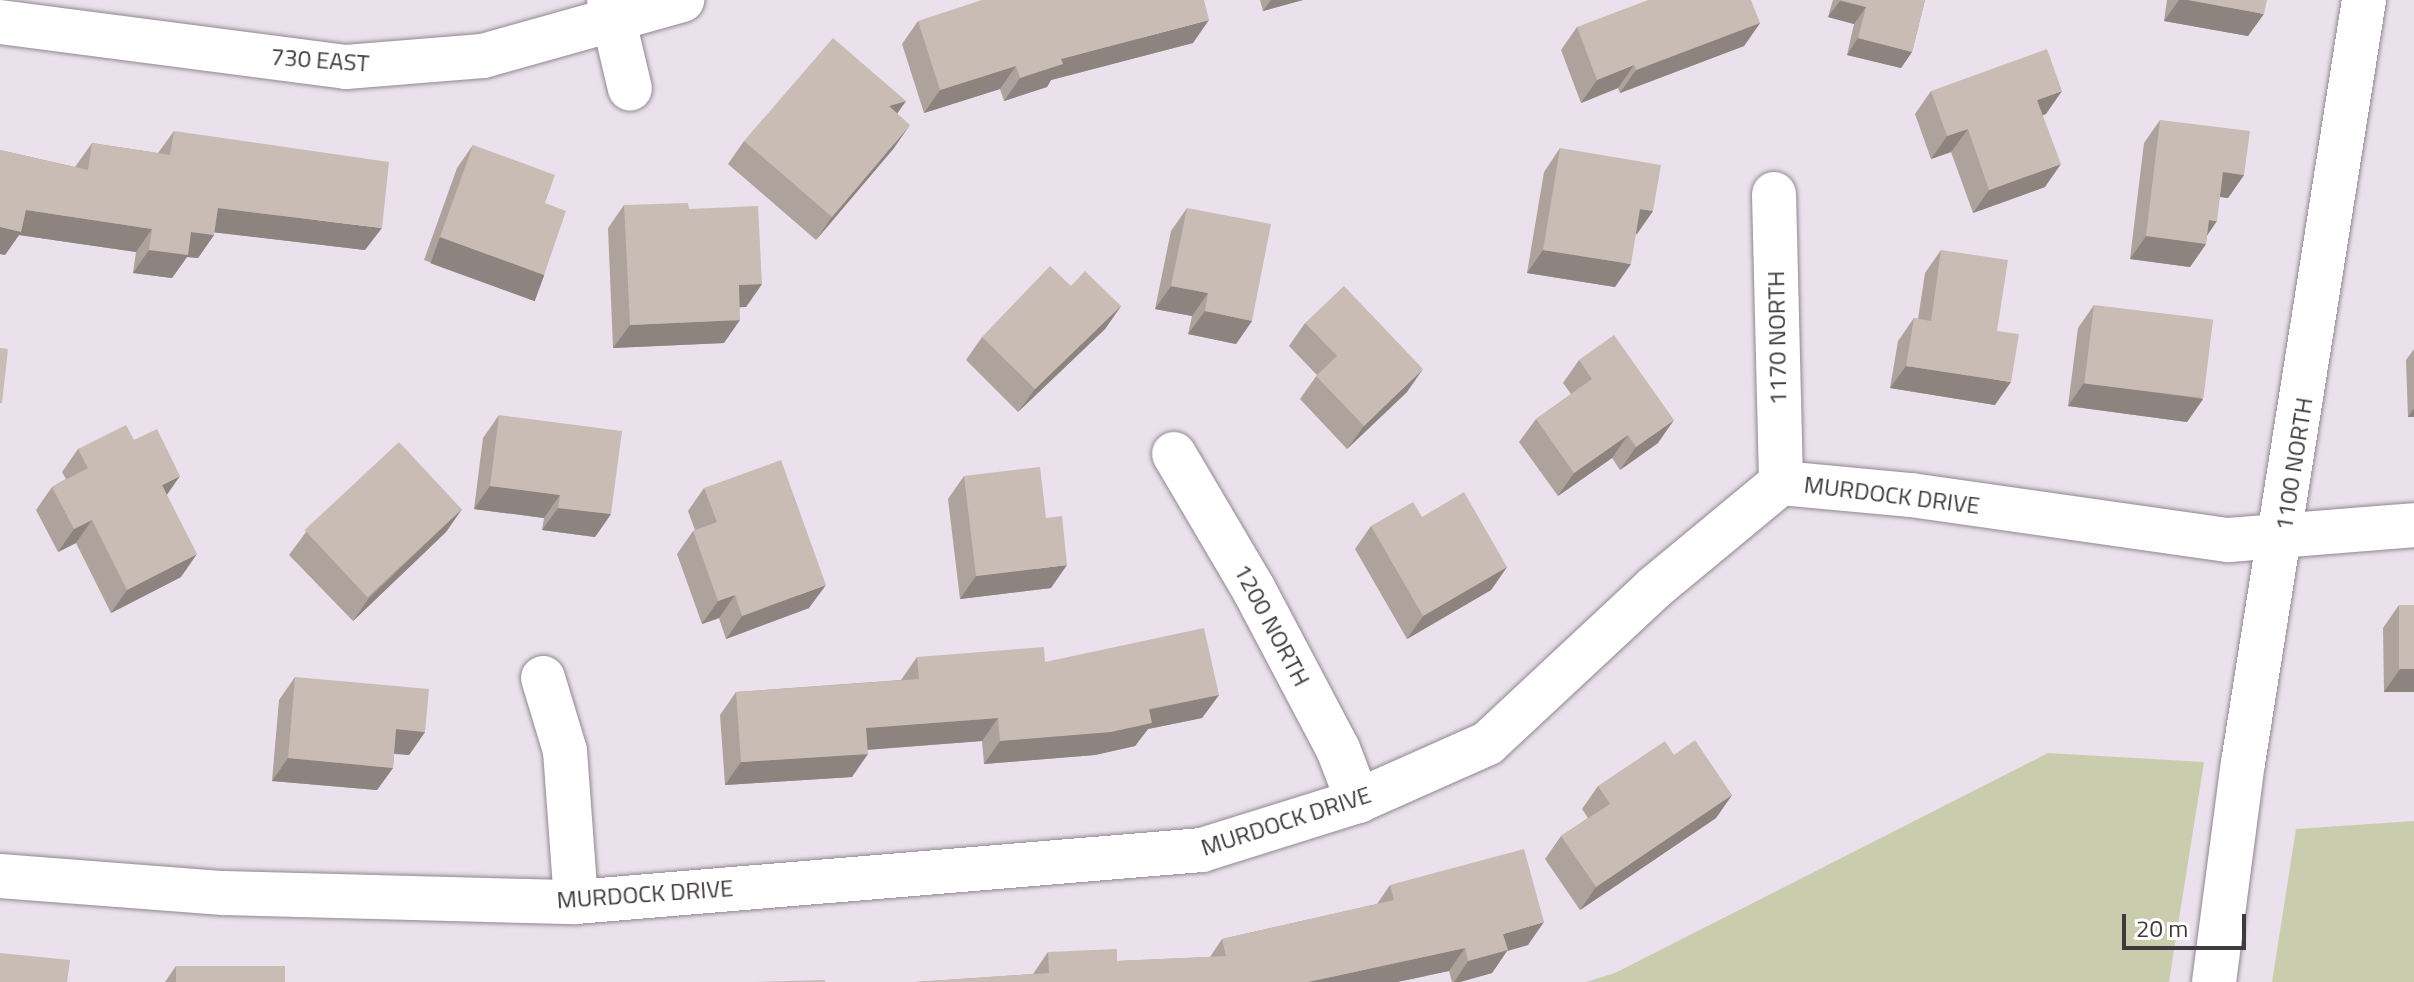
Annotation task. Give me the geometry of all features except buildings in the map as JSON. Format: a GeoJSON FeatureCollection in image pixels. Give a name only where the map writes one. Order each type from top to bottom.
{"type":"FeatureCollection","features":[{"type":"Feature","properties":{"kind":"street","name":"730 EAST"},"geometry":{"type":"LineString","coordinates":[[0,22],[346,67],[483,56],[612,11],[682,0]]}},
{"type":"Feature","properties":{"kind":"street","name":"1100 NORTH"},"geometry":{"type":"LineString","coordinates":[[2214,982],[2364,0]]}},
{"type":"Feature","properties":{"kind":"street"},"geometry":{"type":"LineString","coordinates":[[612,11],[630,89]]}},
{"type":"Feature","properties":{"kind":"street","name":"1170 NORTH"},"geometry":{"type":"LineString","coordinates":[[1774,194],[1781,483]]}},
{"type":"Feature","properties":{"kind":"street","name":"1200 NORTH"},"geometry":{"type":"LineString","coordinates":[[1174,454],[1260,601],[1338,749],[1358,801]]}},
{"type":"Feature","properties":{"kind":"street","name":"MURDOCK DRIVE"},"geometry":{"type":"LineString","coordinates":[[0,876],[223,893],[576,902],[1202,850],[1358,801],[1488,743],[1654,588],[1781,483],[1911,495],[2229,540],[2414,525]]}},
{"type":"Feature","properties":{"kind":"street"},"geometry":{"type":"LineString","coordinates":[[543,678],[565,751],[576,902]]}},
{"type":"Feature","properties":{"kind":"green space"},"geometry":{"type":"Polygon","coordinates":[[[2048,753],[2204,762],[2169,982],[1586,982],[1615,973],[2048,753]]]}},
{"type":"Feature","properties":{"kind":"green space"},"geometry":{"type":"Polygon","coordinates":[[[2414,821],[2414,982],[2272,982],[2296,829],[2414,821]]]}}]}
